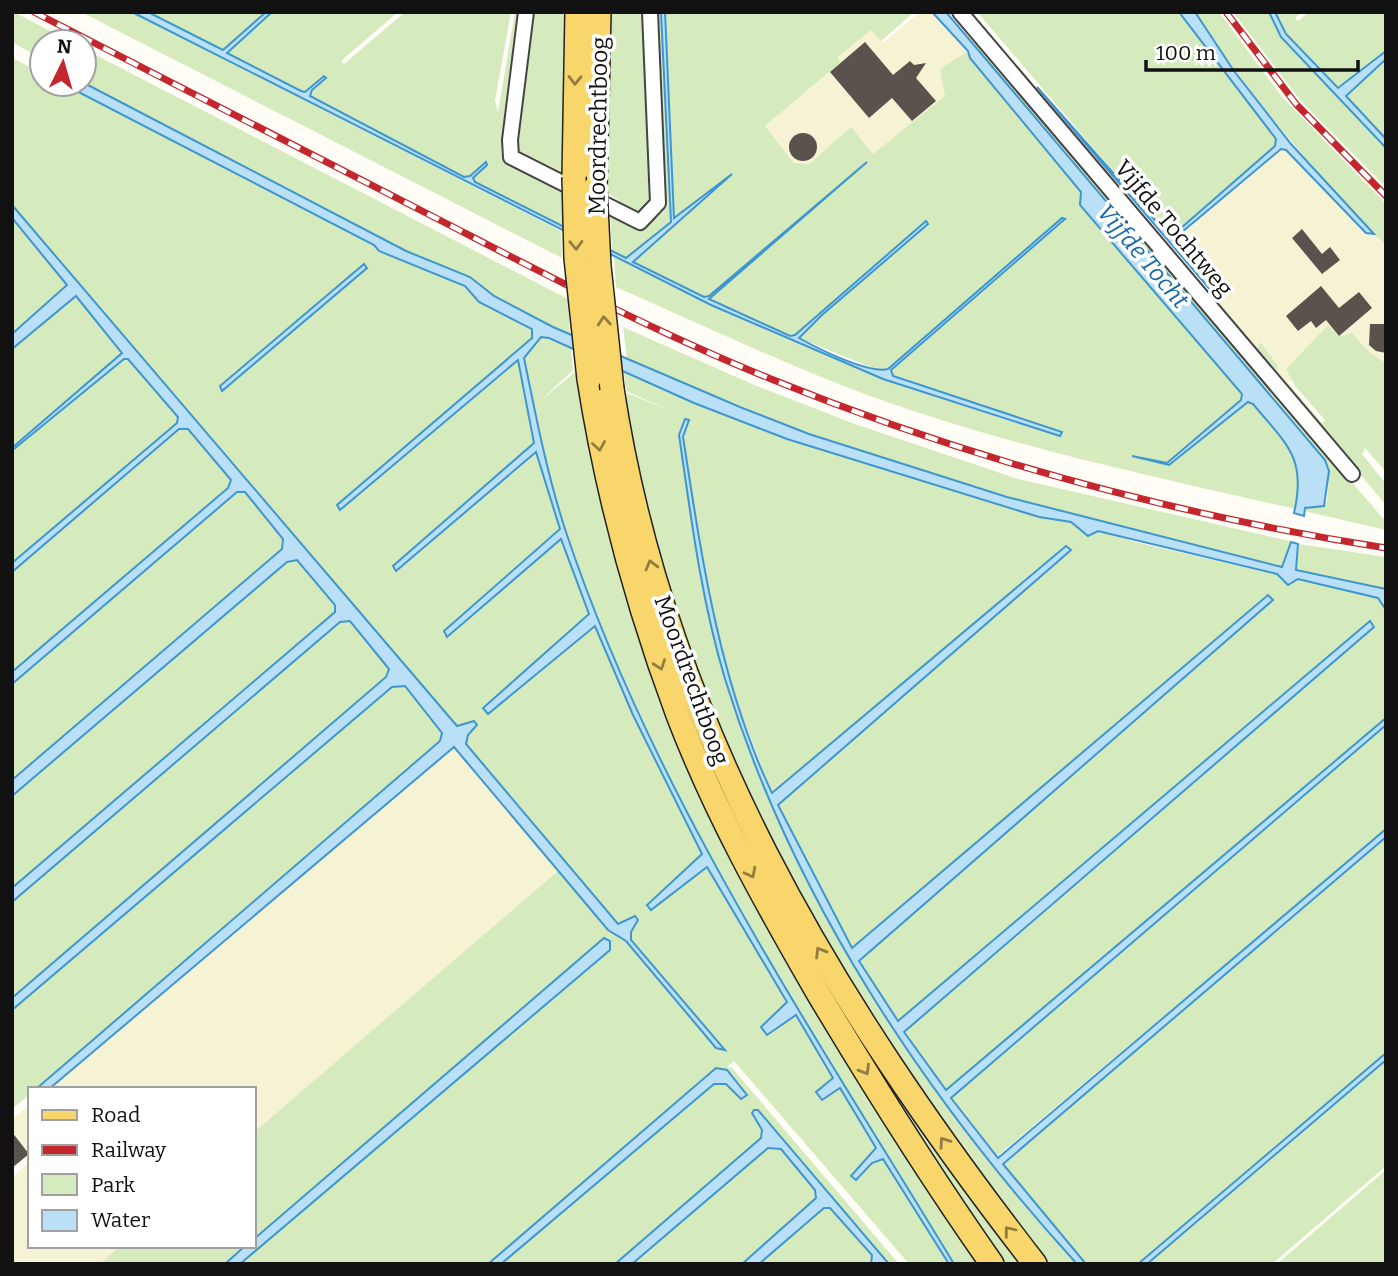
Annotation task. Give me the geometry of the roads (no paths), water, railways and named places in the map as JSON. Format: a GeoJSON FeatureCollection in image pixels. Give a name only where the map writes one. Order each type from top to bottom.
{"type":"FeatureCollection","features":[{"type":"Feature","properties":{"kind":"main road","name":"Moordrechtboog"},"geometry":{"type":"LineString","coordinates":[[577,12],[574,177],[576,258],[589,379],[601,456],[631,575],[679,717],[719,812],[766,904],[924,1165],[992,1264]]}},
{"type":"Feature","properties":{"kind":"main road","name":"Moordrechtboog"},"geometry":{"type":"LineString","coordinates":[[599,12],[595,188],[598,265],[612,389],[632,495],[667,618],[700,712],[743,810],[785,895],[854,1009],[939,1135],[1035,1264]]}},
{"type":"Feature","properties":{"kind":"street"},"geometry":{"type":"LineString","coordinates":[[526,12],[510,140],[511,157],[640,222],[657,203],[650,12]]}},
{"type":"Feature","properties":{"kind":"street","name":"Vijfde Tochtweg"},"geometry":{"type":"LineString","coordinates":[[960,12],[1352,474]]}},
{"type":"Feature","properties":{"kind":"water"},"geometry":{"type":"Polygon","coordinates":[[[132,12],[148,12],[223,50],[266,12],[272,12],[227,53],[305,92],[324,76],[326,78],[312,90],[310,96],[464,177],[470,176],[486,162],[487,165],[473,178],[475,182],[626,258],[671,222],[661,12],[665,12],[674,218],[732,174],[633,262],[704,297],[709,296],[867,162],[709,299],[790,336],[795,335],[926,221],[928,224],[799,338],[830,354],[879,370],[888,369],[1062,218],[1065,219],[891,370],[893,376],[1062,432],[1060,436],[883,379],[711,305],[132,12]]]}},
{"type":"Feature","properties":{"kind":"water","name":"Vijfde Tocht"},"geometry":{"type":"Polygon","coordinates":[[[932,12],[946,12],[1325,460],[1329,471],[1324,506],[1305,508],[1304,516],[1294,513],[1298,478],[1291,452],[1253,404],[1248,402],[1169,465],[1132,456],[1167,463],[1241,400],[1242,394],[1080,205],[1081,192],[970,58],[968,51],[932,12]]]}},
{"type":"Feature","properties":{"kind":"water"},"geometry":{"type":"Polygon","coordinates":[[[1179,12],[1195,12],[1234,71],[1291,144],[1374,234],[1366,233],[1286,150],[1281,149],[1175,238],[1222,298],[1219,300],[1037,87],[1168,235],[1173,235],[1275,146],[1276,139],[1179,12]]]}},
{"type":"Feature","properties":{"kind":"water"},"geometry":{"type":"Polygon","coordinates":[[[1269,12],[1275,12],[1286,34],[1338,88],[1386,51],[1386,59],[1346,96],[1386,139],[1386,148],[1281,37],[1269,12]]]}},
{"type":"Feature","properties":{"kind":"water"},"geometry":{"type":"Polygon","coordinates":[[[98,90],[406,251],[470,277],[494,296],[553,327],[809,434],[1007,497],[1282,567],[1291,542],[1298,544],[1296,570],[1386,589],[1386,610],[1378,598],[1298,579],[1288,585],[1277,574],[1098,531],[1088,536],[1071,522],[1039,517],[787,439],[694,403],[549,338],[541,337],[524,358],[559,511],[602,630],[644,725],[739,908],[954,1264],[949,1264],[883,1159],[872,1163],[856,1180],[851,1176],[876,1148],[840,1088],[822,1100],[816,1092],[833,1078],[796,1015],[767,1035],[761,1027],[787,1002],[707,867],[651,910],[647,905],[702,854],[633,715],[595,626],[488,714],[483,708],[589,614],[561,539],[447,637],[444,631],[560,529],[536,452],[396,571],[393,566],[534,443],[518,360],[340,510],[337,505],[532,338],[532,329],[479,302],[465,286],[379,251],[374,245],[90,98],[98,98],[98,90]]]}},
{"type":"Feature","properties":{"kind":"water"},"geometry":{"type":"Polygon","coordinates":[[[12,205],[457,726],[474,721],[477,725],[468,735],[466,744],[618,924],[635,916],[638,920],[631,932],[631,940],[725,1050],[716,1048],[626,941],[608,930],[454,747],[51,1087],[38,1087],[440,741],[442,733],[405,686],[392,687],[12,1010],[12,998],[386,677],[389,669],[350,621],[340,622],[12,902],[12,888],[335,612],[335,605],[297,560],[287,562],[12,796],[12,780],[282,549],[283,539],[245,492],[237,492],[12,684],[12,672],[228,488],[231,480],[188,429],[179,429],[12,572],[12,563],[177,423],[178,417],[128,359],[124,359],[14,449],[13,447],[122,353],[76,296],[12,349],[12,334],[67,285],[12,218],[12,205]]]}},
{"type":"Feature","properties":{"kind":"water"},"geometry":{"type":"Polygon","coordinates":[[[364,264],[367,268],[222,391],[220,386],[364,264]]]}},
{"type":"Feature","properties":{"kind":"water"},"geometry":{"type":"Polygon","coordinates":[[[685,419],[689,420],[683,437],[715,619],[738,707],[772,793],[1066,546],[1071,550],[778,805],[852,948],[1268,595],[1273,600],[859,961],[898,1021],[1370,621],[1374,627],[904,1032],[946,1090],[1386,718],[1386,725],[951,1098],[998,1158],[1386,829],[1386,837],[1003,1164],[1086,1264],[1077,1264],[1021,1200],[916,1063],[825,916],[787,839],[753,760],[725,679],[709,619],[679,435],[685,419]]]}},
{"type":"Feature","properties":{"kind":"water"},"geometry":{"type":"Polygon","coordinates":[[[604,938],[610,941],[610,950],[240,1264],[225,1264],[243,1248],[256,1248],[256,1237],[604,938]]]}},
{"type":"Feature","properties":{"kind":"water"},"geometry":{"type":"Polygon","coordinates":[[[1386,1053],[1386,1060],[1147,1264],[1138,1264],[1386,1053]]]}},
{"type":"Feature","properties":{"kind":"water"},"geometry":{"type":"Polygon","coordinates":[[[716,1068],[727,1070],[747,1095],[741,1099],[726,1084],[714,1084],[501,1264],[488,1264],[716,1068]]]}},
{"type":"Feature","properties":{"kind":"water"},"geometry":{"type":"Polygon","coordinates":[[[758,1110],[889,1264],[871,1264],[872,1255],[830,1208],[824,1208],[759,1264],[742,1264],[816,1198],[815,1190],[781,1149],[768,1148],[632,1264],[615,1264],[761,1138],[762,1130],[752,1113],[758,1110]]]}},
{"type":"Feature","properties":{"kind":"railway"},"geometry":{"type":"LineString","coordinates":[[34,12],[596,300],[771,379],[921,435],[1074,481],[1229,519],[1386,548]]}},
{"type":"Feature","properties":{"kind":"railway"},"geometry":{"type":"LineString","coordinates":[[1226,12],[1296,104],[1386,196]]}}]}
